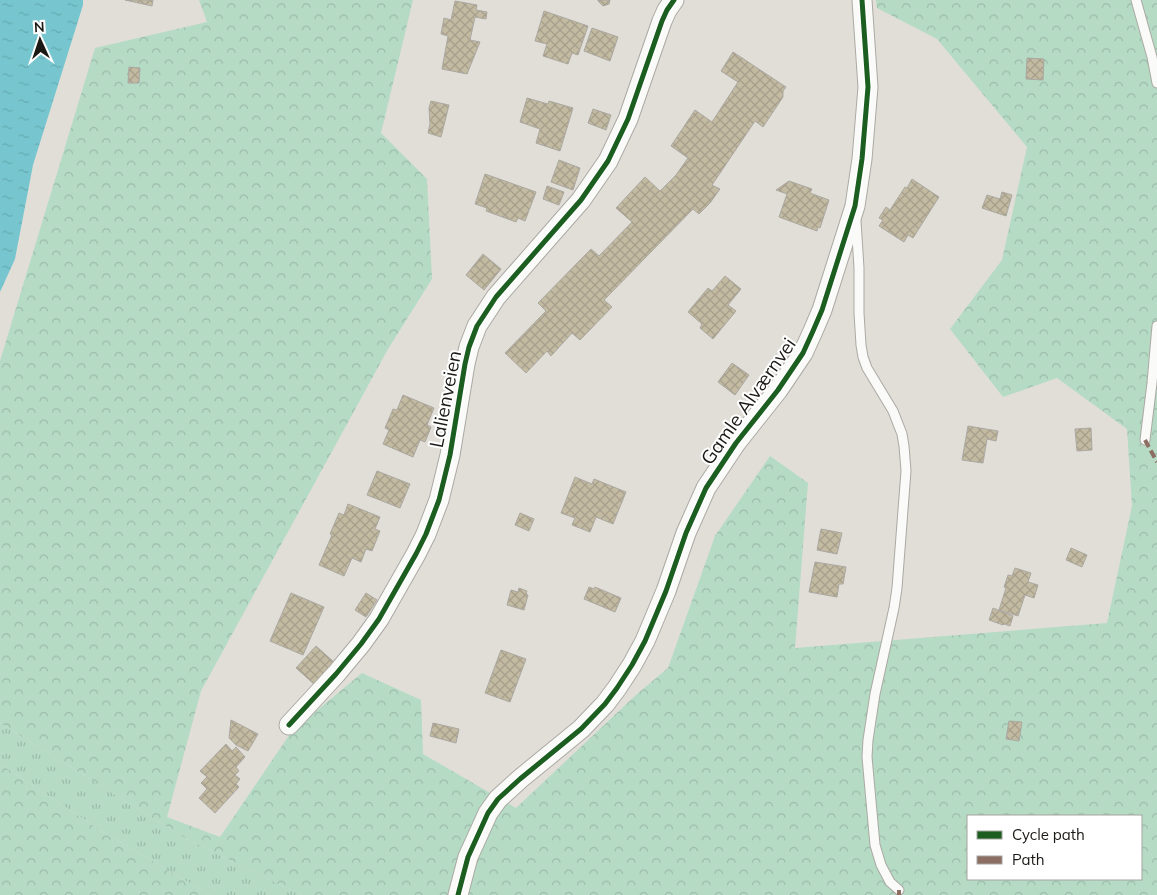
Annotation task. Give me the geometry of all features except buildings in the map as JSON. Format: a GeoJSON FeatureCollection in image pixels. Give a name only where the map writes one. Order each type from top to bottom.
{"type":"FeatureCollection","features":[{"type":"Feature","properties":{"kind":"street","name":"Lalienveien"},"geometry":{"type":"LineString","coordinates":[[289,725],[361,644],[416,554],[439,500],[450,455],[465,364],[477,326],[496,297],[581,200],[608,161],[628,119],[662,21],[674,0]]}},
{"type":"Feature","properties":{"kind":"street","name":"Gamle Alværnvei"},"geometry":{"type":"LineString","coordinates":[[458,895],[468,857],[488,813],[498,799],[562,745],[599,710],[617,688],[632,665],[645,641],[666,591],[686,533],[706,488],[736,443],[778,390],[803,353],[810,338],[822,310],[855,206],[862,159],[868,86],[862,0]]}},
{"type":"Feature","properties":{"kind":"lane"},"geometry":{"type":"LineString","coordinates":[[1136,0],[1152,57],[1157,83]]}},
{"type":"Feature","properties":{"kind":"lane","name":"Gamle Alværnvei"},"geometry":{"type":"LineString","coordinates":[[855,206],[859,268],[859,313],[863,357],[867,368],[893,411],[899,426],[904,446],[906,471],[897,588],[876,694],[867,757],[875,845],[881,865],[890,882],[899,890]]}},
{"type":"Feature","properties":{"kind":"lane"},"geometry":{"type":"LineString","coordinates":[[1145,440],[1157,326]]}},
{"type":"Feature","properties":{"kind":"green space"},"geometry":{"type":"Polygon","coordinates":[[[199,0],[413,0],[381,133],[427,179],[432,279],[388,349],[201,691],[167,817],[220,837],[292,731],[362,673],[421,700],[423,754],[516,808],[637,694],[668,668],[715,536],[770,456],[808,483],[795,648],[1107,623],[1132,506],[1127,429],[1057,378],[1003,397],[950,329],[1002,260],[1027,147],[937,39],[877,8],[876,0],[1157,0],[1157,895],[301,895],[183,837],[0,723],[0,361],[95,48],[207,22],[199,0]]]}},
{"type":"Feature","properties":{"kind":"green space"},"geometry":{"type":"Polygon","coordinates":[[[0,723],[183,837],[301,895],[210,895],[103,832],[0,764],[0,723]]]}},
{"type":"Feature","properties":{"kind":"green space"},"geometry":{"type":"Polygon","coordinates":[[[0,764],[103,832],[210,895],[0,895],[0,764]]]}},
{"type":"Feature","properties":{"kind":"water"},"geometry":{"type":"Polygon","coordinates":[[[0,0],[83,0],[83,5],[33,165],[15,259],[0,292],[0,0]]]}},
{"type":"Feature","properties":{"kind":"marked path"},"geometry":{"type":"LineString","coordinates":[[1145,440],[1157,462]]}},
{"type":"Feature","properties":{"kind":"marked path"},"geometry":{"type":"LineString","coordinates":[[899,890],[899,895]]}},
{"type":"Feature","properties":{"kind":"cycle path"},"geometry":{"type":"LineString","coordinates":[[289,725],[361,644],[379,619],[416,554],[439,500],[450,455],[465,364],[477,326],[496,297],[581,200],[608,161],[628,119],[662,21],[674,0]]}},
{"type":"Feature","properties":{"kind":"cycle path"},"geometry":{"type":"LineString","coordinates":[[458,895],[468,857],[488,813],[498,799],[581,729],[605,704],[632,665],[645,641],[666,591],[686,533],[706,488],[736,443],[778,390],[803,353],[813,331],[822,310],[855,206],[862,159],[868,87],[862,0]]}}]}
